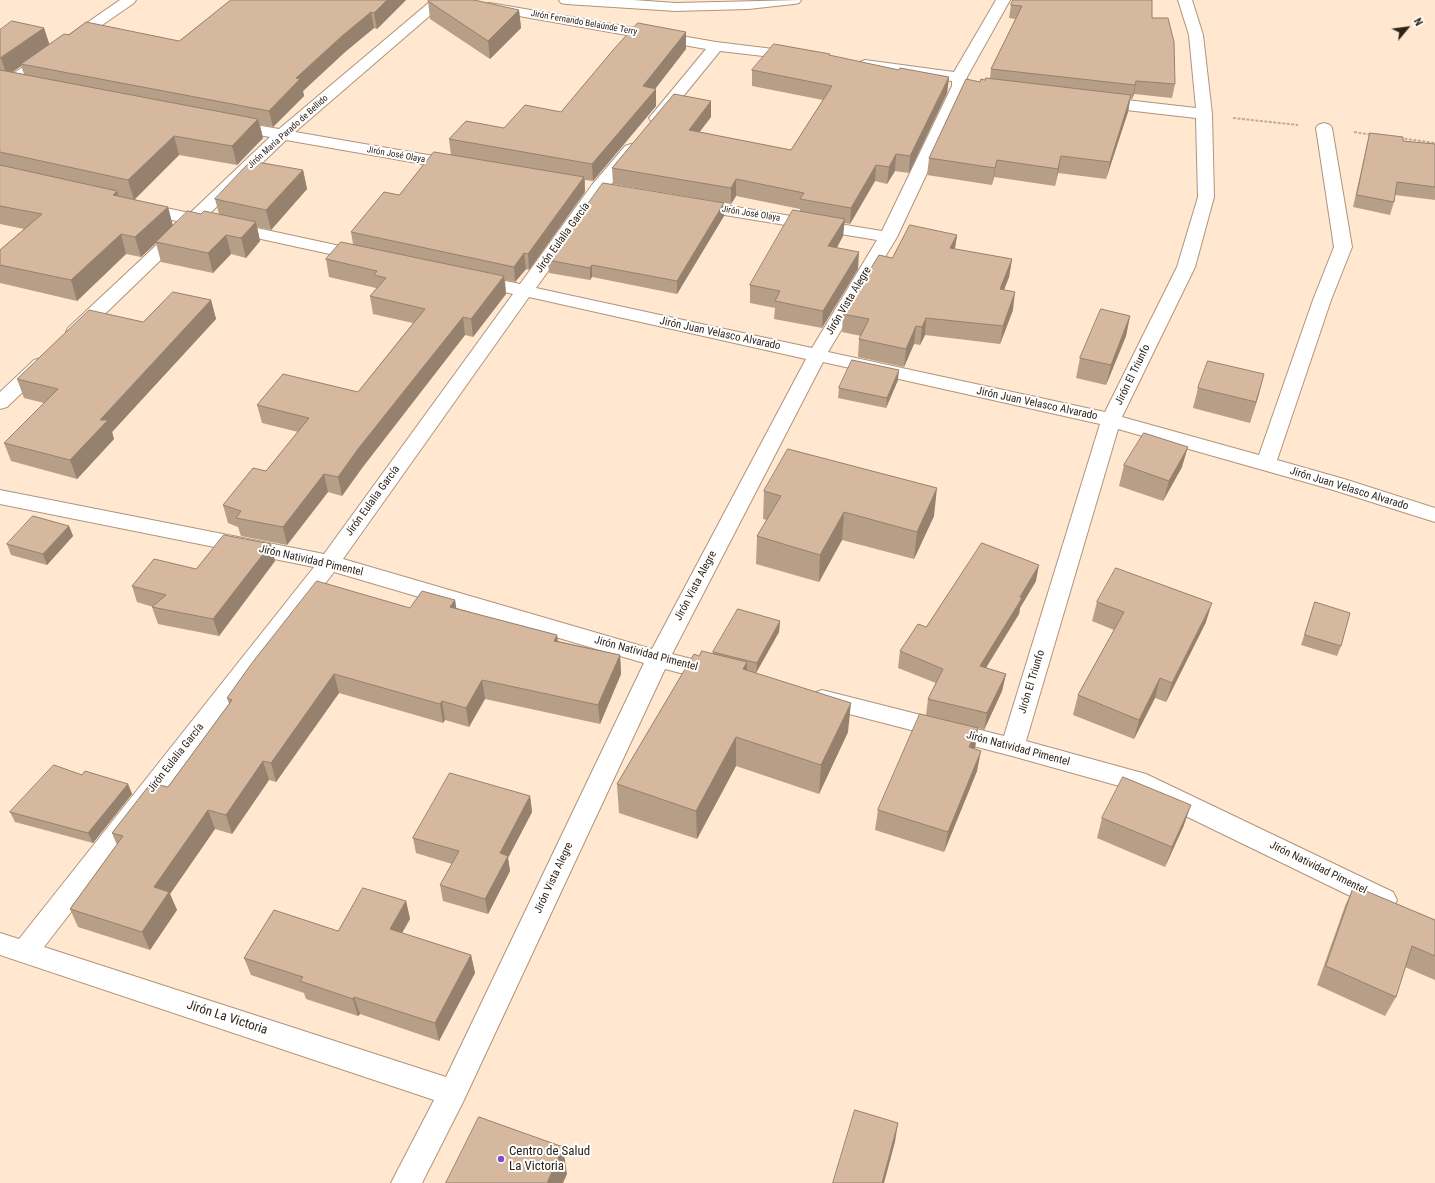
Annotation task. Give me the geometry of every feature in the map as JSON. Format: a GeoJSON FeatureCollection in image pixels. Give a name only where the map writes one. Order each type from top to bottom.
{"type":"FeatureCollection","features":[{"type":"Feature","properties":{"kind":"main road"},"geometry":{"type":"LineString","coordinates":[[5,82],[129,0]]}},
{"type":"Feature","properties":{"kind":"main road","name":"Jirón María Parado de Bellido"},"geometry":{"type":"LineString","coordinates":[[0,403],[282,135],[446,0]]}},
{"type":"Feature","properties":{"kind":"main road"},"geometry":{"type":"LineString","coordinates":[[566,0],[676,7],[748,4],[794,0]]}},
{"type":"Feature","properties":{"kind":"main road","name":"Jirón Vista Alegre"},"geometry":{"type":"LineString","coordinates":[[406,1183],[453,1093],[658,659],[817,355],[888,237],[965,83],[1003,0]]}},
{"type":"Feature","properties":{"kind":"main road","name":"Jirón El Triunfo"},"geometry":{"type":"LineString","coordinates":[[1012,746],[1112,420],[1186,267],[1206,196],[1204,114],[1196,35],[1185,0]]}},
{"type":"Feature","properties":{"kind":"main road","name":"Jirón Fernando Belaúnde Terry"},"geometry":{"type":"LineString","coordinates":[[478,4],[716,46],[810,58]]}},
{"type":"Feature","properties":{"kind":"main road","name":"Jirón Eulalia García"},"geometry":{"type":"LineString","coordinates":[[12,948],[329,563],[598,189],[716,46]]}},
{"type":"Feature","properties":{"kind":"main road"},"geometry":{"type":"LineString","coordinates":[[850,63],[965,83]]}},
{"type":"Feature","properties":{"kind":"main road"},"geometry":{"type":"LineString","coordinates":[[5,82],[33,87]]}},
{"type":"Feature","properties":{"kind":"main road"},"geometry":{"type":"LineString","coordinates":[[1086,101],[1204,114]]}},
{"type":"Feature","properties":{"kind":"main road","name":"Jirón José Olaya"},"geometry":{"type":"LineString","coordinates":[[220,123],[475,168]]}},
{"type":"Feature","properties":{"kind":"main road"},"geometry":{"type":"LineString","coordinates":[[1266,464],[1322,300],[1343,247],[1324,128]]}},
{"type":"Feature","properties":{"kind":"main road","name":"Jirón José Olaya"},"geometry":{"type":"LineString","coordinates":[[676,202],[888,237]]}},
{"type":"Feature","properties":{"kind":"main road"},"geometry":{"type":"LineString","coordinates":[[123,204],[378,259]]}},
{"type":"Feature","properties":{"kind":"main road","name":"Jirón Juan Velasco Alvarado"},"geometry":{"type":"LineString","coordinates":[[463,277],[1112,420],[1266,464],[1435,515]]}},
{"type":"Feature","properties":{"kind":"main road","name":"Jirón Natividad Pimentel"},"geometry":{"type":"LineString","coordinates":[[0,496],[329,563],[658,659],[735,678]]}},
{"type":"Feature","properties":{"kind":"main road","name":"Jirón Natividad Pimentel"},"geometry":{"type":"LineString","coordinates":[[804,695],[1012,746],[1137,781],[1403,909]]}},
{"type":"Feature","properties":{"kind":"main road","name":"Jirón La Victoria"},"geometry":{"type":"LineString","coordinates":[[12,948],[453,1093]]}},
{"type":"Feature","properties":{"kind":"building"},"geometry":{"type":"Polygon","coordinates":[[[231,0],[387,0],[374,13],[371,12],[342,36],[296,78],[300,79],[269,111],[21,64],[64,34],[69,35],[86,22],[179,41],[231,0]]]}},
{"type":"Feature","properties":{"kind":"building"},"geometry":{"type":"Polygon","coordinates":[[[474,0],[519,10],[488,41],[428,1],[474,0]]]}},
{"type":"Feature","properties":{"kind":"building"},"geometry":{"type":"Polygon","coordinates":[[[1013,0],[1152,0],[1152,18],[1168,18],[1174,42],[1175,84],[1136,81],[1135,85],[991,69],[1022,6],[1011,5],[1013,0]]]}},
{"type":"Feature","properties":{"kind":"building"},"geometry":{"type":"Polygon","coordinates":[[[12,21],[44,28],[0,58],[0,30],[12,21]]]}},
{"type":"Feature","properties":{"kind":"building"},"geometry":{"type":"Polygon","coordinates":[[[638,23],[686,32],[643,86],[656,89],[592,164],[449,139],[466,121],[504,128],[525,105],[561,112],[638,23]]]}},
{"type":"Feature","properties":{"kind":"building"},"geometry":{"type":"Polygon","coordinates":[[[774,44],[830,54],[829,55],[899,70],[900,68],[949,77],[910,156],[896,154],[889,167],[876,165],[851,208],[800,199],[804,193],[736,179],[731,188],[612,168],[674,94],[711,101],[689,130],[791,150],[832,86],[752,70],[774,44]]]}},
{"type":"Feature","properties":{"kind":"building"},"geometry":{"type":"Polygon","coordinates":[[[0,70],[258,119],[232,146],[174,136],[128,180],[0,152],[0,70]]]}},
{"type":"Feature","properties":{"kind":"building"},"geometry":{"type":"Polygon","coordinates":[[[986,78],[1131,95],[1110,162],[1061,156],[1058,169],[997,160],[995,168],[929,158],[966,79],[980,82],[981,79],[985,80],[986,78]]]}},
{"type":"Feature","properties":{"kind":"building"},"geometry":{"type":"Polygon","coordinates":[[[1370,133],[1403,137],[1403,141],[1435,144],[1435,187],[1397,182],[1394,202],[1357,195],[1370,133]]]}},
{"type":"Feature","properties":{"kind":"building"},"geometry":{"type":"Polygon","coordinates":[[[434,152],[584,177],[528,254],[524,253],[514,267],[351,232],[384,192],[399,195],[434,152]]]}},
{"type":"Feature","properties":{"kind":"building"},"geometry":{"type":"Polygon","coordinates":[[[251,161],[303,170],[266,210],[215,199],[251,161]]]}},
{"type":"Feature","properties":{"kind":"building"},"geometry":{"type":"Polygon","coordinates":[[[0,165],[117,191],[113,195],[168,207],[135,237],[121,234],[71,280],[0,265],[0,250],[42,214],[0,206],[0,165]]]}},
{"type":"Feature","properties":{"kind":"building"},"geometry":{"type":"Polygon","coordinates":[[[603,183],[724,203],[677,281],[592,265],[590,268],[548,260],[603,183]]]}},
{"type":"Feature","properties":{"kind":"building"},"geometry":{"type":"Polygon","coordinates":[[[793,210],[845,219],[828,246],[859,252],[823,311],[775,301],[780,291],[750,285],[793,210]]]}},
{"type":"Feature","properties":{"kind":"building"},"geometry":{"type":"Polygon","coordinates":[[[188,211],[201,214],[204,211],[256,222],[241,238],[226,235],[208,253],[156,242],[188,211]]]}},
{"type":"Feature","properties":{"kind":"building"},"geometry":{"type":"Polygon","coordinates":[[[910,225],[957,235],[950,248],[1012,259],[1000,289],[1015,292],[1003,326],[926,318],[922,327],[916,326],[906,349],[859,339],[869,319],[843,314],[879,255],[892,258],[910,225]]]}},
{"type":"Feature","properties":{"kind":"building"},"geometry":{"type":"Polygon","coordinates":[[[341,242],[504,276],[471,319],[463,317],[358,449],[338,477],[324,474],[283,527],[236,518],[241,511],[223,505],[253,468],[266,471],[309,418],[257,405],[283,374],[358,392],[425,309],[370,296],[386,278],[374,275],[377,271],[326,259],[341,242]]]}},
{"type":"Feature","properties":{"kind":"building"},"geometry":{"type":"Polygon","coordinates":[[[173,292],[211,300],[100,420],[108,420],[70,460],[4,443],[58,389],[17,379],[89,310],[143,322],[173,292]]]}},
{"type":"Feature","properties":{"kind":"building"},"geometry":{"type":"Polygon","coordinates":[[[1101,309],[1130,316],[1111,365],[1080,358],[1101,309]]]}},
{"type":"Feature","properties":{"kind":"building"},"geometry":{"type":"Polygon","coordinates":[[[852,360],[899,370],[887,398],[839,388],[852,360]]]}},
{"type":"Feature","properties":{"kind":"building"},"geometry":{"type":"Polygon","coordinates":[[[1208,361],[1264,374],[1256,402],[1198,388],[1208,361]]]}},
{"type":"Feature","properties":{"kind":"building"},"geometry":{"type":"Polygon","coordinates":[[[1144,433],[1188,447],[1169,481],[1124,465],[1144,433]]]}},
{"type":"Feature","properties":{"kind":"building"},"geometry":{"type":"Polygon","coordinates":[[[788,449],[937,488],[917,532],[844,512],[820,555],[757,536],[781,496],[764,491],[788,449]]]}},
{"type":"Feature","properties":{"kind":"building"},"geometry":{"type":"Polygon","coordinates":[[[33,516],[69,526],[43,554],[7,544],[33,516]]]}},
{"type":"Feature","properties":{"kind":"building"},"geometry":{"type":"Polygon","coordinates":[[[224,535],[271,544],[213,619],[152,607],[166,595],[132,586],[154,559],[196,569],[224,535]]]}},
{"type":"Feature","properties":{"kind":"building"},"geometry":{"type":"Polygon","coordinates":[[[982,543],[1039,565],[1020,597],[1022,598],[980,666],[1006,674],[987,713],[928,699],[943,669],[900,651],[918,624],[926,627],[982,543]]]}},
{"type":"Feature","properties":{"kind":"building"},"geometry":{"type":"Polygon","coordinates":[[[1116,568],[1212,603],[1172,683],[1160,678],[1139,720],[1078,695],[1124,612],[1097,602],[1116,568]]]}},
{"type":"Feature","properties":{"kind":"building"},"geometry":{"type":"Polygon","coordinates":[[[317,581],[410,608],[422,591],[455,600],[450,607],[557,635],[554,641],[620,655],[598,705],[482,680],[466,708],[442,701],[440,704],[334,674],[271,763],[263,761],[226,815],[208,810],[154,887],[169,892],[142,932],[70,909],[123,836],[112,833],[151,783],[168,787],[232,700],[227,698],[252,663],[317,581]]]}},
{"type":"Feature","properties":{"kind":"building"},"geometry":{"type":"Polygon","coordinates":[[[1315,602],[1350,613],[1341,646],[1305,635],[1315,602]]]}},
{"type":"Feature","properties":{"kind":"building"},"geometry":{"type":"Polygon","coordinates":[[[738,609],[780,621],[757,663],[713,652],[738,609]]]}},
{"type":"Feature","properties":{"kind":"building"},"geometry":{"type":"Polygon","coordinates":[[[702,651],[747,662],[743,669],[851,703],[821,765],[736,737],[696,811],[617,784],[694,654],[699,656],[702,651]]]}},
{"type":"Feature","properties":{"kind":"building"},"geometry":{"type":"Polygon","coordinates":[[[920,714],[978,728],[969,747],[981,751],[948,832],[878,810],[920,714]]]}},
{"type":"Feature","properties":{"kind":"building"},"geometry":{"type":"Polygon","coordinates":[[[54,765],[82,775],[85,771],[128,784],[88,833],[10,812],[54,765]]]}},
{"type":"Feature","properties":{"kind":"building"},"geometry":{"type":"Polygon","coordinates":[[[450,773],[530,796],[500,853],[508,856],[485,899],[440,885],[459,851],[413,838],[450,773]]]}},
{"type":"Feature","properties":{"kind":"building"},"geometry":{"type":"Polygon","coordinates":[[[1123,777],[1191,805],[1172,847],[1102,818],[1123,777]]]}},
{"type":"Feature","properties":{"kind":"building"},"geometry":{"type":"Polygon","coordinates":[[[1354,886],[1435,920],[1435,956],[1412,946],[1396,997],[1326,966],[1354,886]]]}},
{"type":"Feature","properties":{"kind":"building"},"geometry":{"type":"Polygon","coordinates":[[[363,888],[406,901],[390,929],[471,955],[435,1023],[354,997],[353,999],[300,981],[303,977],[244,958],[274,910],[338,931],[363,888]]]}},
{"type":"Feature","properties":{"kind":"building"},"geometry":{"type":"Polygon","coordinates":[[[855,1110],[898,1123],[882,1183],[833,1183],[855,1110]]]}},
{"type":"Feature","properties":{"kind":"building"},"geometry":{"type":"Polygon","coordinates":[[[479,1117],[563,1147],[547,1183],[446,1183],[479,1117]]]}},
{"type":"Feature","properties":{"kind":"place","name":"Centro de Salud La Victoria"},"geometry":{"type":"Point","coordinates":[501,1159]}}]}
